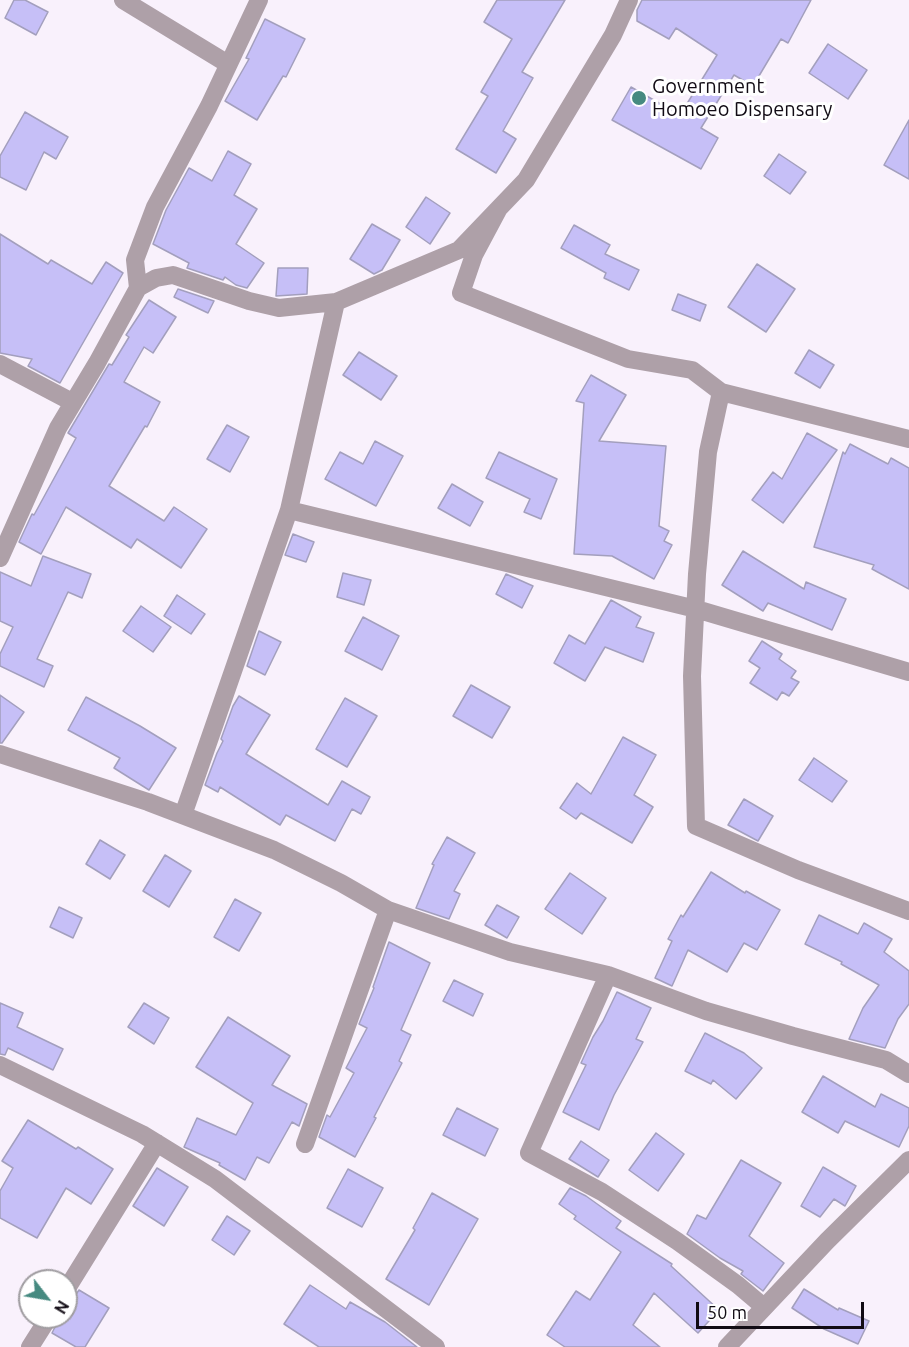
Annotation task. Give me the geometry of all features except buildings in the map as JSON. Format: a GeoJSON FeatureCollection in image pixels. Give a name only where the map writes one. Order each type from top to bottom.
{"type":"FeatureCollection","features":[{"type":"Feature","properties":{"kind":"street"},"geometry":{"type":"LineString","coordinates":[[123,0],[228,64]]}},
{"type":"Feature","properties":{"kind":"street"},"geometry":{"type":"LineString","coordinates":[[138,288],[135,260],[155,207],[186,151],[259,0]]}},
{"type":"Feature","properties":{"kind":"street"},"geometry":{"type":"LineString","coordinates":[[0,558],[58,428],[138,288],[156,278],[173,275],[249,301],[279,308],[336,302],[459,250],[526,180],[613,35],[629,0]]}},
{"type":"Feature","properties":{"kind":"street"},"geometry":{"type":"LineString","coordinates":[[498,210],[474,255],[460,293],[628,359],[692,370],[721,392],[909,439]]}},
{"type":"Feature","properties":{"kind":"street"},"geometry":{"type":"LineString","coordinates":[[183,815],[289,510],[336,302]]}},
{"type":"Feature","properties":{"kind":"street"},"geometry":{"type":"LineString","coordinates":[[0,364],[72,402]]}},
{"type":"Feature","properties":{"kind":"street"},"geometry":{"type":"LineString","coordinates":[[721,392],[708,452],[692,676],[696,826],[798,870],[909,911]]}},
{"type":"Feature","properties":{"kind":"street"},"geometry":{"type":"LineString","coordinates":[[289,510],[696,609],[909,672]]}},
{"type":"Feature","properties":{"kind":"street"},"geometry":{"type":"LineString","coordinates":[[0,754],[148,802],[274,850],[341,883],[388,910],[510,952],[608,975],[717,1014],[886,1060],[909,1074]]}},
{"type":"Feature","properties":{"kind":"street"},"geometry":{"type":"LineString","coordinates":[[305,1144],[388,910]]}},
{"type":"Feature","properties":{"kind":"street"},"geometry":{"type":"LineString","coordinates":[[608,975],[529,1153],[602,1192],[677,1241],[738,1285],[764,1307]]}},
{"type":"Feature","properties":{"kind":"street"},"geometry":{"type":"LineString","coordinates":[[0,1065],[157,1143],[216,1179],[436,1347]]}},
{"type":"Feature","properties":{"kind":"street"},"geometry":{"type":"LineString","coordinates":[[78,1271],[157,1143]]}},
{"type":"Feature","properties":{"kind":"street"},"geometry":{"type":"LineString","coordinates":[[728,1347],[827,1241],[909,1160]]}},
{"type":"Feature","properties":{"kind":"street"},"geometry":{"type":"LineString","coordinates":[[30,1347],[41,1329]]}},
{"type":"Feature","properties":{"kind":"place","name":"Government Homoeo Dispensary"},"geometry":{"type":"Point","coordinates":[639,98]}}]}
